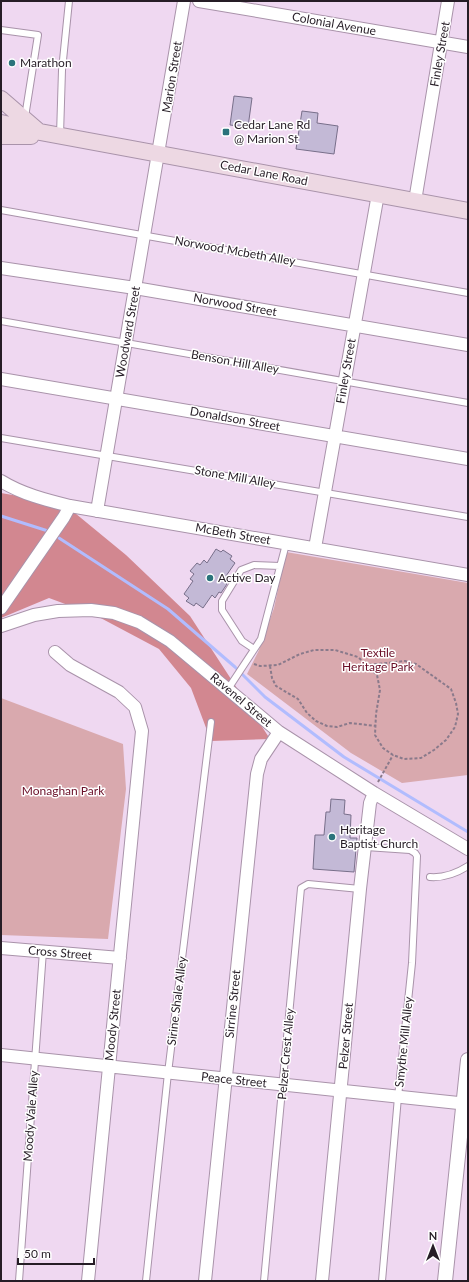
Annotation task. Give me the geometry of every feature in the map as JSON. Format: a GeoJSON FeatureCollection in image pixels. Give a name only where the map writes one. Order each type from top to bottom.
{"type":"FeatureCollection","features":[{"type":"Feature","properties":{"kind":"main road"},"geometry":{"type":"LineString","coordinates":[[1,99],[40,132]]}},
{"type":"Feature","properties":{"kind":"main road","name":"Cedar Lane Road"},"geometry":{"type":"LineString","coordinates":[[1,123],[40,132],[468,211]]}},
{"type":"Feature","properties":{"kind":"main road","name":"Cedar Lane Road"},"geometry":{"type":"LineString","coordinates":[[1,136],[60,135]]}},
{"type":"Feature","properties":{"kind":"street","name":"Marion Street"},"geometry":{"type":"LineString","coordinates":[[158,153],[184,1]]}},
{"type":"Feature","properties":{"kind":"street","name":"Colonial Avenue"},"geometry":{"type":"LineString","coordinates":[[199,1],[468,47]]}},
{"type":"Feature","properties":{"kind":"street","name":"Finley Street"},"geometry":{"type":"LineString","coordinates":[[415,201],[448,1]]}},
{"type":"Feature","properties":{"kind":"street","name":"Woodward Street"},"geometry":{"type":"LineString","coordinates":[[97,510],[158,153]]}},
{"type":"Feature","properties":{"kind":"street","name":"Finley Street"},"geometry":{"type":"LineString","coordinates":[[315,548],[378,194]]}},
{"type":"Feature","properties":{"kind":"street","name":"Norwood Street"},"geometry":{"type":"LineString","coordinates":[[1,268],[135,288],[468,345]]}},
{"type":"Feature","properties":{"kind":"street","name":"Donaldson Street"},"geometry":{"type":"LineString","coordinates":[[1,379],[468,459]]}},
{"type":"Feature","properties":{"kind":"street","name":"McBeth Street"},"geometry":{"type":"LineString","coordinates":[[1,481],[16,489],[40,498],[70,506],[468,575]]}},
{"type":"Feature","properties":{"kind":"street"},"geometry":{"type":"LineString","coordinates":[[1,608],[70,506]]}},
{"type":"Feature","properties":{"kind":"street","name":"Ravenel Street"},"geometry":{"type":"LineString","coordinates":[[1,626],[34,615],[91,610],[114,613],[147,626],[170,641],[279,732],[376,787],[468,849]]}},
{"type":"Feature","properties":{"kind":"street","name":"Moody Street"},"geometry":{"type":"LineString","coordinates":[[55,652],[70,665],[119,692],[135,707],[142,731],[88,1281]]}},
{"type":"Feature","properties":{"kind":"street","name":"Sirrine Street"},"geometry":{"type":"LineString","coordinates":[[204,1281],[257,774],[261,759],[279,732]]}},
{"type":"Feature","properties":{"kind":"street","name":"Pelzer Street"},"geometry":{"type":"LineString","coordinates":[[322,1281],[360,889],[370,803],[376,787]]}},
{"type":"Feature","properties":{"kind":"street","name":"Cross Street"},"geometry":{"type":"LineString","coordinates":[[1,948],[120,958]]}},
{"type":"Feature","properties":{"kind":"street","name":"Peace Street"},"geometry":{"type":"LineString","coordinates":[[1,1055],[466,1103]]}},
{"type":"Feature","properties":{"kind":"street"},"geometry":{"type":"LineString","coordinates":[[446,1281],[466,1103],[468,1060]]}},
{"type":"Feature","properties":{"kind":"lane"},"geometry":{"type":"LineString","coordinates":[[60,135],[62,70],[69,1]]}},
{"type":"Feature","properties":{"kind":"lane"},"geometry":{"type":"LineString","coordinates":[[1,30],[38,35],[25,118]]}},
{"type":"Feature","properties":{"kind":"lane","name":"Norwood Mcbeth Alley"},"geometry":{"type":"LineString","coordinates":[[1,210],[468,293]]}},
{"type":"Feature","properties":{"kind":"lane","name":"Benson Hill Alley"},"geometry":{"type":"LineString","coordinates":[[1,321],[468,403]]}},
{"type":"Feature","properties":{"kind":"lane","name":"Stone Mill Alley"},"geometry":{"type":"LineString","coordinates":[[1,438],[468,517]]}},
{"type":"Feature","properties":{"kind":"lane"},"geometry":{"type":"LineString","coordinates":[[228,689],[236,679],[260,639],[286,544]]}},
{"type":"Feature","properties":{"kind":"lane"},"geometry":{"type":"LineString","coordinates":[[254,649],[242,642],[222,610],[222,601],[241,570],[254,565],[280,566]]}},
{"type":"Feature","properties":{"kind":"lane","name":"Sirine Shale Alley"},"geometry":{"type":"LineString","coordinates":[[146,1281],[168,1073],[211,722]]}},
{"type":"Feature","properties":{"kind":"lane","name":"Smythe Mill Alley"},"geometry":{"type":"LineString","coordinates":[[366,847],[410,850],[415,852],[417,856],[412,963],[398,1097],[382,1281]]}},
{"type":"Feature","properties":{"kind":"lane"},"geometry":{"type":"LineString","coordinates":[[430,877],[440,877],[468,866]]}},
{"type":"Feature","properties":{"kind":"lane","name":"Pelzer Crest Alley"},"geometry":{"type":"LineString","coordinates":[[264,1281],[301,888],[308,884],[360,889]]}},
{"type":"Feature","properties":{"kind":"lane","name":"Moody Vale Alley"},"geometry":{"type":"LineString","coordinates":[[19,1281],[43,951]]}},
{"type":"Feature","properties":{"kind":"path"},"geometry":{"type":"LineString","coordinates":[[245,664],[260,666],[278,665],[300,654],[314,650],[335,650],[358,657],[377,675],[380,690],[376,714],[375,735],[383,748],[393,755],[404,759],[421,758],[446,740],[455,727],[458,714],[451,689],[416,664],[405,661],[368,665]]}},
{"type":"Feature","properties":{"kind":"path"},"geometry":{"type":"LineString","coordinates":[[270,666],[272,678],[276,686],[298,699],[307,713],[316,721],[327,726],[337,727],[350,723],[376,726]]}},
{"type":"Feature","properties":{"kind":"path"},"geometry":{"type":"LineString","coordinates":[[376,787],[393,755]]}},
{"type":"Feature","properties":{"kind":"green space","name":"Textile Heritage Park"},"geometry":{"type":"Polygon","coordinates":[[[286,552],[468,583],[468,775],[402,783],[351,753],[247,674],[259,650],[274,608],[286,552]]]}},
{"type":"Feature","properties":{"kind":"green space","name":"Monaghan Park"},"geometry":{"type":"Polygon","coordinates":[[[1,698],[123,744],[126,789],[108,939],[1,935],[1,698]]]}},
{"type":"Feature","properties":{"kind":"shaded area"},"geometry":{"type":"Polygon","coordinates":[[[1,493],[64,504],[126,555],[190,616],[270,739],[211,741],[191,688],[159,649],[95,615],[49,598],[1,618],[1,493]]]}},
{"type":"Feature","properties":{"kind":"building"},"geometry":{"type":"Polygon","coordinates":[[[234,96],[252,98],[248,127],[230,125],[234,96]]]}},
{"type":"Feature","properties":{"kind":"building"},"geometry":{"type":"Polygon","coordinates":[[[302,111],[318,113],[317,123],[338,126],[334,154],[296,149],[302,111]]]}},
{"type":"Feature","properties":{"kind":"building","name":"Active Day"},"geometry":{"type":"Polygon","coordinates":[[[216,549],[221,552],[223,550],[232,556],[230,559],[235,563],[226,576],[229,578],[226,583],[227,584],[221,593],[219,592],[215,598],[212,595],[203,608],[196,603],[194,606],[186,601],[189,598],[184,594],[193,581],[190,579],[194,574],[190,571],[197,563],[200,565],[204,560],[207,563],[216,549]]]}},
{"type":"Feature","properties":{"kind":"building","name":"Heritage Baptist Church"},"geometry":{"type":"Polygon","coordinates":[[[331,799],[345,800],[344,814],[351,815],[350,838],[357,838],[354,872],[313,869],[315,835],[324,835],[326,812],[330,812],[331,799]]]}},
{"type":"Feature","properties":{"kind":"waterway"},"geometry":{"type":"LineString","coordinates":[[1,516],[48,531]]}},
{"type":"Feature","properties":{"kind":"waterway"},"geometry":{"type":"LineString","coordinates":[[59,538],[168,609],[235,667],[265,697],[344,757],[468,832]]}},
{"type":"Feature","properties":{"kind":"place","name":"Marathon"},"geometry":{"type":"Point","coordinates":[12,63]}},
{"type":"Feature","properties":{"kind":"place","name":"Cedar Lane Rd @ Marion St"},"geometry":{"type":"Point","coordinates":[226,132]}},
{"type":"Feature","properties":{"kind":"place","name":"Active Day"},"geometry":{"type":"Point","coordinates":[210,578]}},
{"type":"Feature","properties":{"kind":"place","name":"Heritage Baptist Church"},"geometry":{"type":"Point","coordinates":[332,837]}}]}
